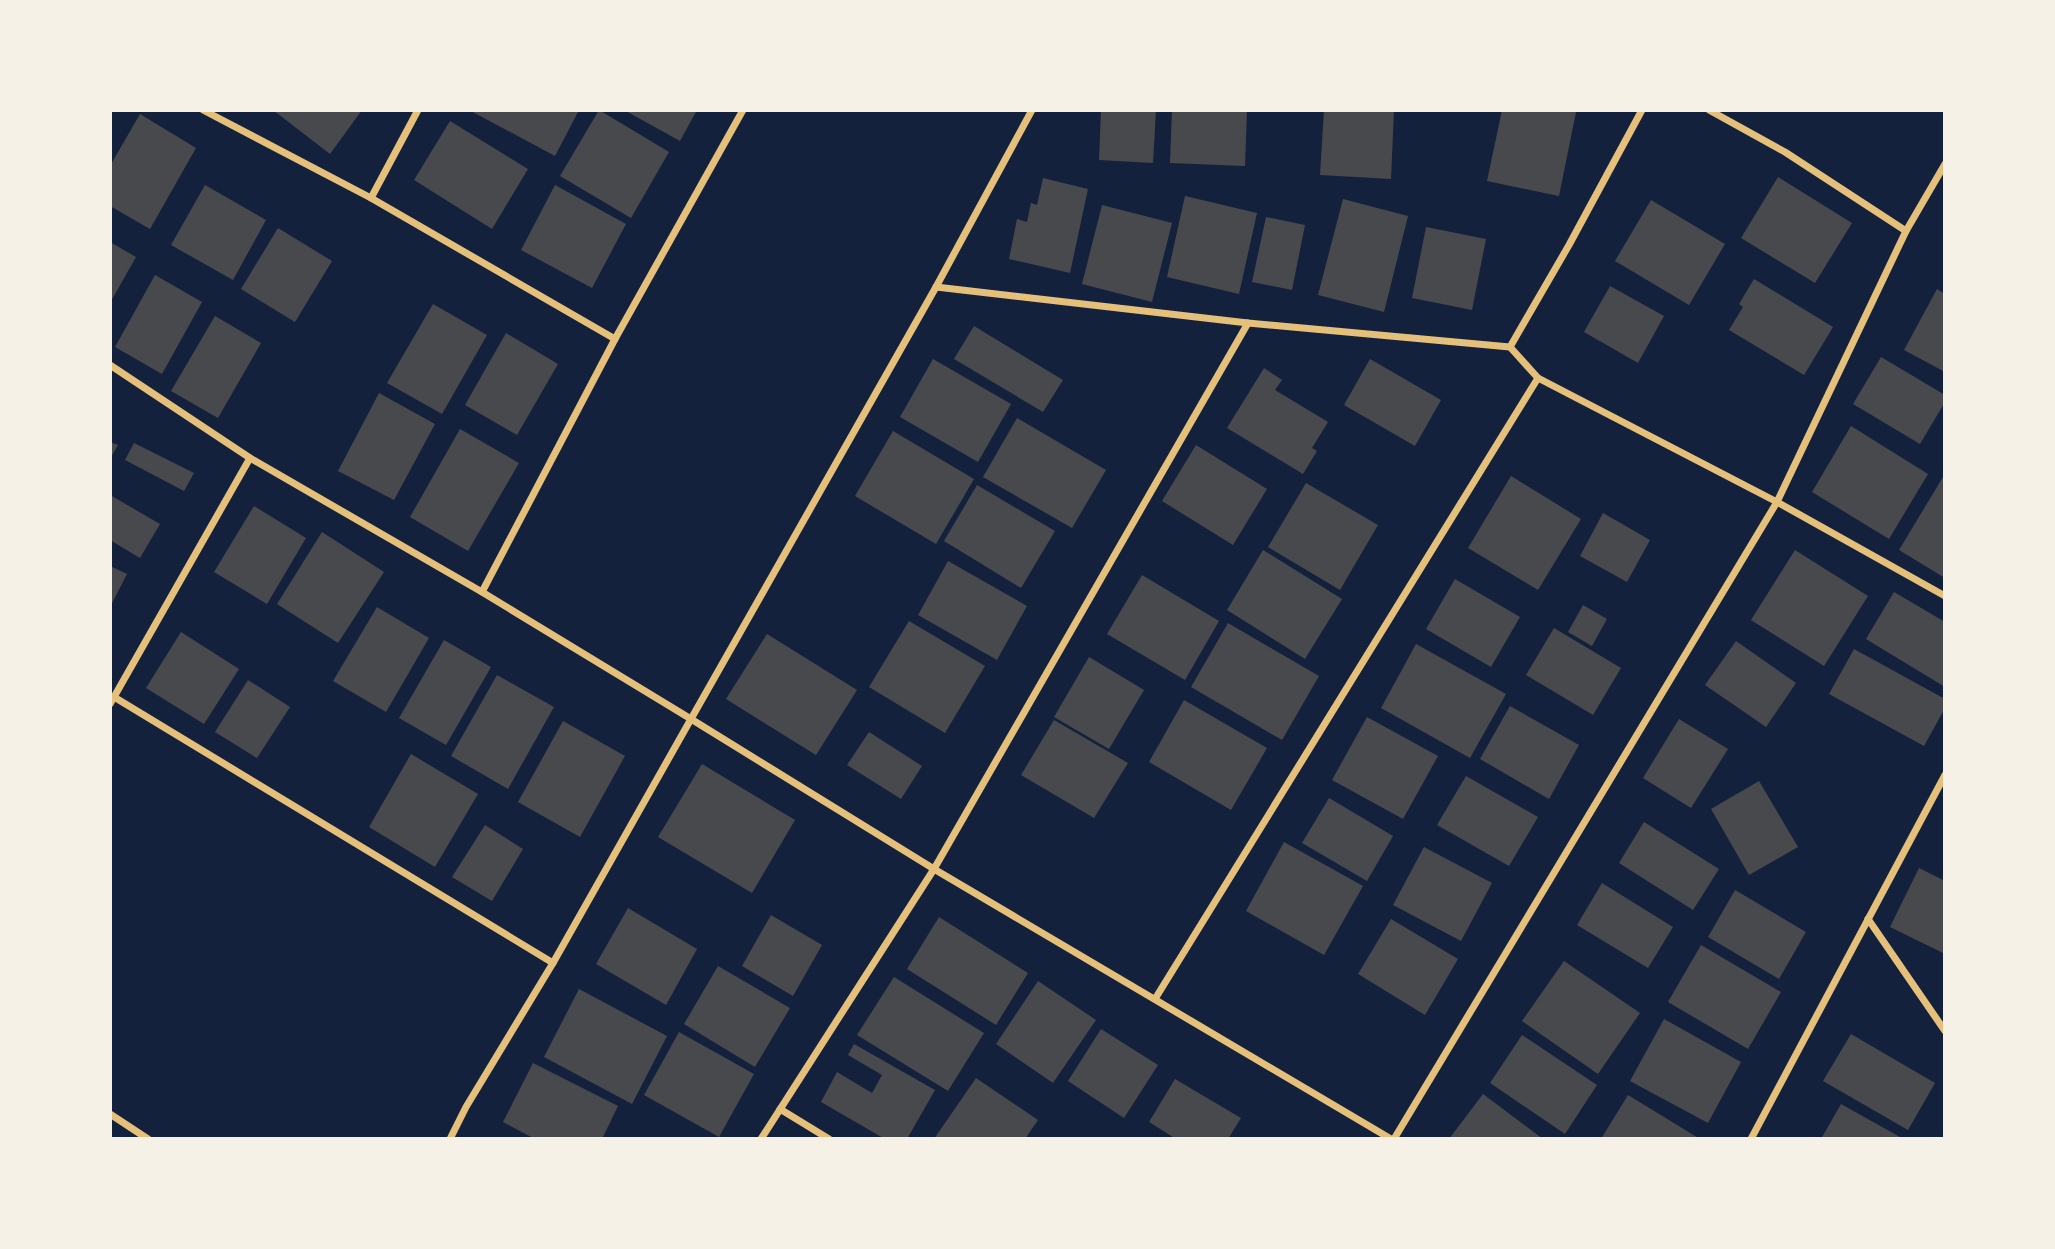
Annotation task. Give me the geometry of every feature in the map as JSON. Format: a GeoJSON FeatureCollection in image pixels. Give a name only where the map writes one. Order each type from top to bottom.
{"type":"FeatureCollection","features":[{"type":"Feature","properties":{"kind":"street"},"geometry":{"type":"LineString","coordinates":[[203,110],[370,198],[615,339]]}},
{"type":"Feature","properties":{"kind":"street"},"geometry":{"type":"LineString","coordinates":[[370,198],[418,110]]}},
{"type":"Feature","properties":{"kind":"street"},"geometry":{"type":"LineString","coordinates":[[482,592],[615,339],[743,110]]}},
{"type":"Feature","properties":{"kind":"street"},"geometry":{"type":"LineString","coordinates":[[450,1139],[466,1107],[553,963],[936,286],[1032,110]]}},
{"type":"Feature","properties":{"kind":"street"},"geometry":{"type":"LineString","coordinates":[[1510,347],[1642,110]]}},
{"type":"Feature","properties":{"kind":"street"},"geometry":{"type":"LineString","coordinates":[[1710,110],[1785,152],[1906,231]]}},
{"type":"Feature","properties":{"kind":"street"},"geometry":{"type":"LineString","coordinates":[[110,365],[250,458],[482,592],[934,869],[1392,1139],[1777,502],[1906,231],[1945,164]]}},
{"type":"Feature","properties":{"kind":"street"},"geometry":{"type":"LineString","coordinates":[[936,286],[1248,323],[1510,347],[1538,379],[1777,502],[1945,596]]}},
{"type":"Feature","properties":{"kind":"street"},"geometry":{"type":"LineString","coordinates":[[761,1139],[934,869],[1248,323]]}},
{"type":"Feature","properties":{"kind":"street"},"geometry":{"type":"LineString","coordinates":[[1155,999],[1538,379]]}},
{"type":"Feature","properties":{"kind":"street"},"geometry":{"type":"LineString","coordinates":[[250,458],[112,701],[553,963]]}},
{"type":"Feature","properties":{"kind":"street"},"geometry":{"type":"LineString","coordinates":[[1751,1139],[1945,775]]}},
{"type":"Feature","properties":{"kind":"street"},"geometry":{"type":"LineString","coordinates":[[1868,919],[1945,1031]]}},
{"type":"Feature","properties":{"kind":"street"},"geometry":{"type":"LineString","coordinates":[[780,1109],[829,1139]]}},
{"type":"Feature","properties":{"kind":"street"},"geometry":{"type":"LineString","coordinates":[[110,1114],[148,1139]]}},
{"type":"Feature","properties":{"kind":"building"},"geometry":{"type":"Polygon","coordinates":[[[273,110],[362,110],[330,154],[273,110]]]}},
{"type":"Feature","properties":{"kind":"building"},"geometry":{"type":"Polygon","coordinates":[[[469,110],[579,110],[555,156],[469,110]]]}},
{"type":"Feature","properties":{"kind":"building"},"geometry":{"type":"Polygon","coordinates":[[[599,110],[669,152],[631,218],[560,176],[599,110]]]}},
{"type":"Feature","properties":{"kind":"building"},"geometry":{"type":"Polygon","coordinates":[[[624,110],[697,110],[680,141],[624,110]]]}},
{"type":"Feature","properties":{"kind":"building"},"geometry":{"type":"Polygon","coordinates":[[[1101,110],[1156,110],[1153,163],[1099,160],[1101,110]]]}},
{"type":"Feature","properties":{"kind":"building"},"geometry":{"type":"Polygon","coordinates":[[[1172,110],[1247,110],[1245,166],[1170,163],[1172,110]]]}},
{"type":"Feature","properties":{"kind":"building"},"geometry":{"type":"Polygon","coordinates":[[[1324,110],[1394,110],[1391,179],[1320,175],[1324,110]]]}},
{"type":"Feature","properties":{"kind":"building"},"geometry":{"type":"Polygon","coordinates":[[[1502,110],[1576,112],[1559,196],[1487,181],[1502,110]]]}},
{"type":"Feature","properties":{"kind":"building"},"geometry":{"type":"Polygon","coordinates":[[[140,114],[196,148],[150,229],[110,206],[110,166],[140,114]]]}},
{"type":"Feature","properties":{"kind":"building"},"geometry":{"type":"Polygon","coordinates":[[[450,121],[528,169],[492,229],[414,180],[450,121]]]}},
{"type":"Feature","properties":{"kind":"building"},"geometry":{"type":"Polygon","coordinates":[[[1778,177],[1852,223],[1815,283],[1741,238],[1778,177]]]}},
{"type":"Feature","properties":{"kind":"building"},"geometry":{"type":"Polygon","coordinates":[[[1043,178],[1088,189],[1070,273],[1009,259],[1017,219],[1027,222],[1031,203],[1037,205],[1043,178]]]}},
{"type":"Feature","properties":{"kind":"building"},"geometry":{"type":"Polygon","coordinates":[[[205,185],[266,220],[233,280],[171,245],[205,185]]]}},
{"type":"Feature","properties":{"kind":"building"},"geometry":{"type":"Polygon","coordinates":[[[555,185],[626,224],[592,288],[521,250],[555,185]]]}},
{"type":"Feature","properties":{"kind":"building"},"geometry":{"type":"Polygon","coordinates":[[[1185,196],[1257,213],[1239,294],[1167,277],[1185,196]]]}},
{"type":"Feature","properties":{"kind":"building"},"geometry":{"type":"Polygon","coordinates":[[[1343,199],[1408,216],[1384,312],[1318,295],[1343,199]]]}},
{"type":"Feature","properties":{"kind":"building"},"geometry":{"type":"Polygon","coordinates":[[[1651,200],[1725,244],[1689,305],[1615,261],[1651,200]]]}},
{"type":"Feature","properties":{"kind":"building"},"geometry":{"type":"Polygon","coordinates":[[[1102,205],[1172,223],[1152,302],[1082,284],[1102,205]]]}},
{"type":"Feature","properties":{"kind":"building"},"geometry":{"type":"Polygon","coordinates":[[[1266,217],[1305,225],[1292,290],[1252,282],[1266,217]]]}},
{"type":"Feature","properties":{"kind":"building"},"geometry":{"type":"Polygon","coordinates":[[[1426,227],[1486,239],[1472,310],[1412,298],[1426,227]]]}},
{"type":"Feature","properties":{"kind":"building"},"geometry":{"type":"Polygon","coordinates":[[[278,228],[332,261],[295,322],[241,289],[278,228]]]}},
{"type":"Feature","properties":{"kind":"building"},"geometry":{"type":"Polygon","coordinates":[[[110,242],[136,257],[110,303],[110,242]]]}},
{"type":"Feature","properties":{"kind":"building"},"geometry":{"type":"Polygon","coordinates":[[[155,275],[202,302],[162,374],[115,347],[155,275]]]}},
{"type":"Feature","properties":{"kind":"building"},"geometry":{"type":"Polygon","coordinates":[[[1754,279],[1833,327],[1804,375],[1729,330],[1743,307],[1739,304],[1754,279]]]}},
{"type":"Feature","properties":{"kind":"building"},"geometry":{"type":"Polygon","coordinates":[[[1610,286],[1664,316],[1638,363],[1584,332],[1610,286]]]}},
{"type":"Feature","properties":{"kind":"building"},"geometry":{"type":"Polygon","coordinates":[[[1937,289],[1945,294],[1945,372],[1904,350],[1937,289]]]}},
{"type":"Feature","properties":{"kind":"building"},"geometry":{"type":"Polygon","coordinates":[[[433,304],[487,335],[442,414],[387,383],[433,304]]]}},
{"type":"Feature","properties":{"kind":"building"},"geometry":{"type":"Polygon","coordinates":[[[215,316],[261,343],[218,418],[171,391],[215,316]]]}},
{"type":"Feature","properties":{"kind":"building"},"geometry":{"type":"Polygon","coordinates":[[[974,326],[1063,380],[1043,412],[954,359],[974,326]]]}},
{"type":"Feature","properties":{"kind":"building"},"geometry":{"type":"Polygon","coordinates":[[[506,333],[558,364],[517,435],[465,405],[506,333]]]}},
{"type":"Feature","properties":{"kind":"building"},"geometry":{"type":"Polygon","coordinates":[[[1881,357],[1945,395],[1945,402],[1920,444],[1853,404],[1881,357]]]}},
{"type":"Feature","properties":{"kind":"building"},"geometry":{"type":"Polygon","coordinates":[[[933,359],[1011,404],[978,462],[900,417],[933,359]]]}},
{"type":"Feature","properties":{"kind":"building"},"geometry":{"type":"Polygon","coordinates":[[[1370,359],[1441,400],[1415,446],[1344,405],[1370,359]]]}},
{"type":"Feature","properties":{"kind":"building"},"geometry":{"type":"Polygon","coordinates":[[[1264,368],[1282,380],[1275,390],[1328,422],[1312,448],[1317,451],[1303,474],[1227,428],[1264,368]]]}},
{"type":"Feature","properties":{"kind":"building"},"geometry":{"type":"Polygon","coordinates":[[[379,393],[435,424],[394,500],[338,471],[379,393]]]}},
{"type":"Feature","properties":{"kind":"building"},"geometry":{"type":"Polygon","coordinates":[[[1017,418],[1106,470],[1072,528],[983,477],[1017,418]]]}},
{"type":"Feature","properties":{"kind":"building"},"geometry":{"type":"Polygon","coordinates":[[[1851,426],[1928,474],[1889,539],[1812,492],[1851,426]]]}},
{"type":"Feature","properties":{"kind":"building"},"geometry":{"type":"Polygon","coordinates":[[[460,429],[519,463],[468,551],[410,517],[460,429]]]}},
{"type":"Feature","properties":{"kind":"building"},"geometry":{"type":"Polygon","coordinates":[[[893,431],[974,479],[936,544],[855,496],[893,431]]]}},
{"type":"Feature","properties":{"kind":"building"},"geometry":{"type":"Polygon","coordinates":[[[110,442],[118,445],[110,459],[110,442]]]}},
{"type":"Feature","properties":{"kind":"building"},"geometry":{"type":"Polygon","coordinates":[[[134,443],[194,473],[184,491],[125,460],[134,443]]]}},
{"type":"Feature","properties":{"kind":"building"},"geometry":{"type":"Polygon","coordinates":[[[1196,445],[1267,489],[1233,545],[1162,501],[1196,445]]]}},
{"type":"Feature","properties":{"kind":"building"},"geometry":{"type":"Polygon","coordinates":[[[1511,476],[1581,519],[1538,590],[1468,548],[1511,476]]]}},
{"type":"Feature","properties":{"kind":"building"},"geometry":{"type":"Polygon","coordinates":[[[1943,477],[1945,478],[1945,578],[1899,550],[1943,477]]]}},
{"type":"Feature","properties":{"kind":"building"},"geometry":{"type":"Polygon","coordinates":[[[1306,483],[1378,525],[1340,590],[1268,547],[1306,483]]]}},
{"type":"Feature","properties":{"kind":"building"},"geometry":{"type":"Polygon","coordinates":[[[977,485],[1055,531],[1021,588],[944,541],[977,485]]]}},
{"type":"Feature","properties":{"kind":"building"},"geometry":{"type":"Polygon","coordinates":[[[110,495],[160,524],[140,558],[110,540],[110,495]]]}},
{"type":"Feature","properties":{"kind":"building"},"geometry":{"type":"Polygon","coordinates":[[[254,506],[306,538],[267,604],[214,572],[254,506]]]}},
{"type":"Feature","properties":{"kind":"building"},"geometry":{"type":"Polygon","coordinates":[[[1603,513],[1650,540],[1627,582],[1580,556],[1603,513]]]}},
{"type":"Feature","properties":{"kind":"building"},"geometry":{"type":"Polygon","coordinates":[[[322,532],[384,572],[338,643],[277,604],[322,532]]]}},
{"type":"Feature","properties":{"kind":"building"},"geometry":{"type":"Polygon","coordinates":[[[1263,550],[1342,599],[1305,659],[1227,610],[1263,550]]]}},
{"type":"Feature","properties":{"kind":"building"},"geometry":{"type":"Polygon","coordinates":[[[1795,550],[1868,596],[1824,666],[1751,620],[1795,550]]]}},
{"type":"Feature","properties":{"kind":"building"},"geometry":{"type":"Polygon","coordinates":[[[948,561],[1027,606],[997,660],[918,615],[948,561]]]}},
{"type":"Feature","properties":{"kind":"building"},"geometry":{"type":"Polygon","coordinates":[[[110,566],[127,574],[110,607],[110,566]]]}},
{"type":"Feature","properties":{"kind":"building"},"geometry":{"type":"Polygon","coordinates":[[[1142,575],[1219,621],[1185,680],[1107,634],[1142,575]]]}},
{"type":"Feature","properties":{"kind":"building"},"geometry":{"type":"Polygon","coordinates":[[[1455,579],[1520,617],[1491,667],[1426,629],[1455,579]]]}},
{"type":"Feature","properties":{"kind":"building"},"geometry":{"type":"Polygon","coordinates":[[[1894,592],[1945,622],[1945,687],[1866,639],[1894,592]]]}},
{"type":"Feature","properties":{"kind":"building"},"geometry":{"type":"Polygon","coordinates":[[[1583,605],[1607,619],[1592,646],[1568,632],[1583,605]]]}},
{"type":"Feature","properties":{"kind":"building"},"geometry":{"type":"Polygon","coordinates":[[[377,607],[429,638],[386,712],[333,681],[377,607]]]}},
{"type":"Feature","properties":{"kind":"building"},"geometry":{"type":"Polygon","coordinates":[[[909,621],[985,666],[945,733],[869,687],[909,621]]]}},
{"type":"Feature","properties":{"kind":"building"},"geometry":{"type":"Polygon","coordinates":[[[1228,623],[1319,676],[1282,740],[1191,687],[1228,623]]]}},
{"type":"Feature","properties":{"kind":"building"},"geometry":{"type":"Polygon","coordinates":[[[1554,628],[1621,668],[1593,715],[1526,675],[1554,628]]]}},
{"type":"Feature","properties":{"kind":"building"},"geometry":{"type":"Polygon","coordinates":[[[181,632],[239,669],[204,724],[146,688],[181,632]]]}},
{"type":"Feature","properties":{"kind":"building"},"geometry":{"type":"Polygon","coordinates":[[[767,634],[857,690],[816,755],[726,699],[767,634]]]}},
{"type":"Feature","properties":{"kind":"building"},"geometry":{"type":"Polygon","coordinates":[[[444,640],[491,667],[446,745],[399,718],[444,640]]]}},
{"type":"Feature","properties":{"kind":"building"},"geometry":{"type":"Polygon","coordinates":[[[1736,641],[1796,683],[1766,727],[1705,685],[1736,641]]]}},
{"type":"Feature","properties":{"kind":"building"},"geometry":{"type":"Polygon","coordinates":[[[1416,644],[1506,694],[1470,758],[1381,708],[1416,644]]]}},
{"type":"Feature","properties":{"kind":"building"},"geometry":{"type":"Polygon","coordinates":[[[1854,649],[1945,699],[1945,708],[1924,746],[1829,694],[1854,649]]]}},
{"type":"Feature","properties":{"kind":"building"},"geometry":{"type":"Polygon","coordinates":[[[1089,657],[1144,690],[1109,749],[1054,717],[1089,657]]]}},
{"type":"Feature","properties":{"kind":"building"},"geometry":{"type":"Polygon","coordinates":[[[497,675],[554,707],[508,789],[451,756],[497,675]]]}},
{"type":"Feature","properties":{"kind":"building"},"geometry":{"type":"Polygon","coordinates":[[[248,680],[290,707],[257,758],[215,732],[248,680]]]}},
{"type":"Feature","properties":{"kind":"building"},"geometry":{"type":"Polygon","coordinates":[[[1184,700],[1267,748],[1231,810],[1149,762],[1184,700]]]}},
{"type":"Feature","properties":{"kind":"building"},"geometry":{"type":"Polygon","coordinates":[[[1510,706],[1579,745],[1549,799],[1480,759],[1510,706]]]}},
{"type":"Feature","properties":{"kind":"building"},"geometry":{"type":"Polygon","coordinates":[[[1367,717],[1438,756],[1403,819],[1332,780],[1367,717]]]}},
{"type":"Feature","properties":{"kind":"building"},"geometry":{"type":"Polygon","coordinates":[[[1679,719],[1728,749],[1691,808],[1643,778],[1679,719]]]}},
{"type":"Feature","properties":{"kind":"building"},"geometry":{"type":"Polygon","coordinates":[[[1054,720],[1128,763],[1094,818],[1021,775],[1054,720]]]}},
{"type":"Feature","properties":{"kind":"building"},"geometry":{"type":"Polygon","coordinates":[[[563,721],[625,756],[580,837],[518,802],[563,721]]]}},
{"type":"Feature","properties":{"kind":"building"},"geometry":{"type":"Polygon","coordinates":[[[869,732],[922,766],[901,799],[847,765],[869,732]]]}},
{"type":"Feature","properties":{"kind":"building"},"geometry":{"type":"Polygon","coordinates":[[[411,754],[478,794],[435,867],[369,827],[411,754]]]}},
{"type":"Feature","properties":{"kind":"building"},"geometry":{"type":"Polygon","coordinates":[[[702,764],[795,820],[752,893],[658,837],[702,764]]]}},
{"type":"Feature","properties":{"kind":"building"},"geometry":{"type":"Polygon","coordinates":[[[1466,776],[1538,817],[1509,866],[1437,825],[1466,776]]]}},
{"type":"Feature","properties":{"kind":"building"},"geometry":{"type":"Polygon","coordinates":[[[1759,781],[1798,847],[1749,875],[1711,809],[1759,781]]]}},
{"type":"Feature","properties":{"kind":"building"},"geometry":{"type":"Polygon","coordinates":[[[1329,798],[1393,836],[1367,881],[1302,843],[1329,798]]]}},
{"type":"Feature","properties":{"kind":"building"},"geometry":{"type":"Polygon","coordinates":[[[1644,822],[1719,869],[1693,910],[1619,863],[1644,822]]]}},
{"type":"Feature","properties":{"kind":"building"},"geometry":{"type":"Polygon","coordinates":[[[485,825],[523,849],[492,901],[452,877],[485,825]]]}},
{"type":"Feature","properties":{"kind":"building"},"geometry":{"type":"Polygon","coordinates":[[[1284,842],[1363,886],[1324,955],[1246,911],[1284,842]]]}},
{"type":"Feature","properties":{"kind":"building"},"geometry":{"type":"Polygon","coordinates":[[[1424,847],[1492,883],[1461,941],[1393,905],[1424,847]]]}},
{"type":"Feature","properties":{"kind":"building"},"geometry":{"type":"Polygon","coordinates":[[[1919,868],[1945,881],[1945,954],[1890,927],[1919,868]]]}},
{"type":"Feature","properties":{"kind":"building"},"geometry":{"type":"Polygon","coordinates":[[[1602,883],[1673,927],[1648,968],[1577,925],[1602,883]]]}},
{"type":"Feature","properties":{"kind":"building"},"geometry":{"type":"Polygon","coordinates":[[[1735,890],[1806,932],[1779,979],[1708,937],[1735,890]]]}},
{"type":"Feature","properties":{"kind":"building"},"geometry":{"type":"Polygon","coordinates":[[[628,908],[697,949],[666,1005],[596,964],[628,908]]]}},
{"type":"Feature","properties":{"kind":"building"},"geometry":{"type":"Polygon","coordinates":[[[771,915],[822,945],[793,996],[742,966],[771,915]]]}},
{"type":"Feature","properties":{"kind":"building"},"geometry":{"type":"Polygon","coordinates":[[[939,917],[1028,973],[996,1025],[907,969],[939,917]]]}},
{"type":"Feature","properties":{"kind":"building"},"geometry":{"type":"Polygon","coordinates":[[[1391,919],[1458,959],[1425,1015],[1358,974],[1391,919]]]}},
{"type":"Feature","properties":{"kind":"building"},"geometry":{"type":"Polygon","coordinates":[[[1701,945],[1781,992],[1748,1049],[1668,1002],[1701,945]]]}},
{"type":"Feature","properties":{"kind":"building"},"geometry":{"type":"Polygon","coordinates":[[[1564,961],[1640,1013],[1598,1074],[1522,1021],[1564,961]]]}},
{"type":"Feature","properties":{"kind":"building"},"geometry":{"type":"Polygon","coordinates":[[[718,966],[790,1008],[755,1067],[684,1024],[718,966]]]}},
{"type":"Feature","properties":{"kind":"building"},"geometry":{"type":"Polygon","coordinates":[[[894,977],[984,1033],[948,1091],[857,1035],[894,977]]]}},
{"type":"Feature","properties":{"kind":"building"},"geometry":{"type":"Polygon","coordinates":[[[1038,981],[1096,1020],[1053,1083],[996,1044],[1038,981]]]}},
{"type":"Feature","properties":{"kind":"building"},"geometry":{"type":"Polygon","coordinates":[[[579,989],[667,1036],[632,1104],[544,1057],[579,989]]]}},
{"type":"Feature","properties":{"kind":"building"},"geometry":{"type":"Polygon","coordinates":[[[1664,1019],[1741,1062],[1708,1123],[1630,1081],[1664,1019]]]}},
{"type":"Feature","properties":{"kind":"building"},"geometry":{"type":"Polygon","coordinates":[[[1101,1029],[1158,1065],[1124,1118],[1068,1081],[1101,1029]]]}},
{"type":"Feature","properties":{"kind":"building"},"geometry":{"type":"Polygon","coordinates":[[[679,1032],[754,1074],[719,1137],[644,1095],[679,1032]]]}},
{"type":"Feature","properties":{"kind":"building"},"geometry":{"type":"Polygon","coordinates":[[[1851,1034],[1935,1083],[1908,1130],[1823,1081],[1851,1034]]]}},
{"type":"Feature","properties":{"kind":"building"},"geometry":{"type":"Polygon","coordinates":[[[1522,1035],[1597,1085],[1565,1134],[1490,1083],[1522,1035]]]}},
{"type":"Feature","properties":{"kind":"building"},"geometry":{"type":"Polygon","coordinates":[[[854,1044],[935,1090],[907,1139],[885,1139],[821,1102],[837,1072],[872,1093],[882,1075],[848,1055],[854,1044]]]}},
{"type":"Feature","properties":{"kind":"building"},"geometry":{"type":"Polygon","coordinates":[[[533,1063],[618,1106],[602,1139],[535,1139],[503,1122],[533,1063]]]}},
{"type":"Feature","properties":{"kind":"building"},"geometry":{"type":"Polygon","coordinates":[[[976,1078],[1038,1120],[1025,1139],[934,1139],[976,1078]]]}},
{"type":"Feature","properties":{"kind":"building"},"geometry":{"type":"Polygon","coordinates":[[[1175,1079],[1241,1118],[1228,1139],[1176,1139],[1149,1122],[1175,1079]]]}},
{"type":"Feature","properties":{"kind":"building"},"geometry":{"type":"Polygon","coordinates":[[[1483,1094],[1543,1139],[1449,1139],[1483,1094]]]}},
{"type":"Feature","properties":{"kind":"building"},"geometry":{"type":"Polygon","coordinates":[[[1628,1095],[1700,1139],[1601,1139],[1628,1095]]]}},
{"type":"Feature","properties":{"kind":"building"},"geometry":{"type":"Polygon","coordinates":[[[1841,1104],[1900,1137],[1899,1139],[1821,1139],[1841,1104]]]}}]}
